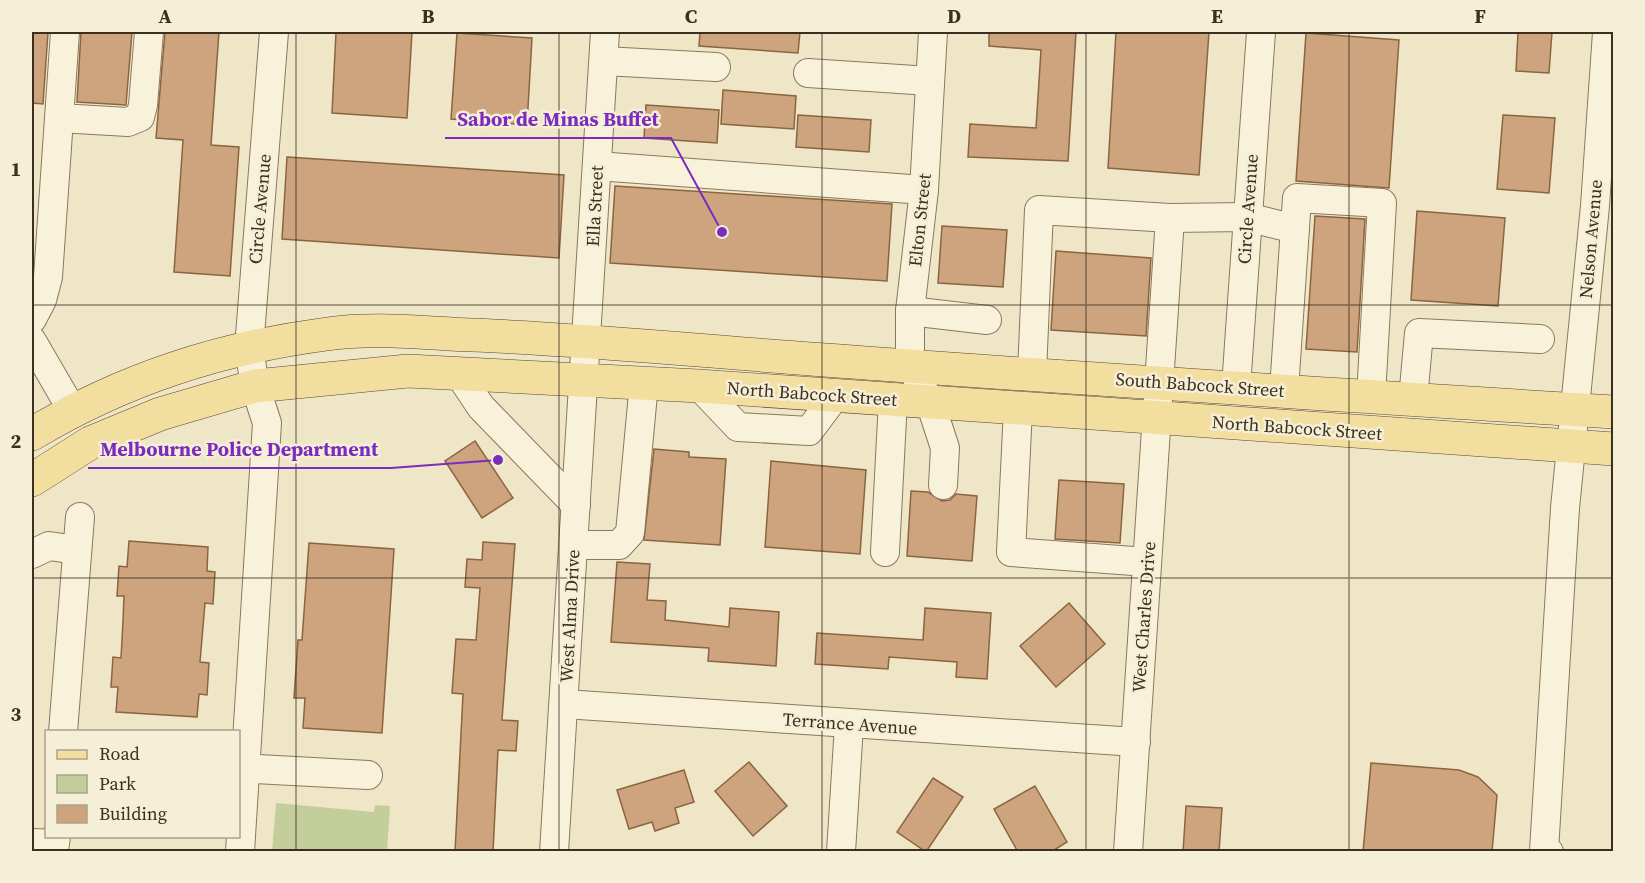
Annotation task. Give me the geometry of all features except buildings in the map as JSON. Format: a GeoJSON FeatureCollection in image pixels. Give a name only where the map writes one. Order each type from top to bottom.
{"type":"FeatureCollection","features":[{"type":"Feature","properties":{"kind":"main road","name":"North Babcock Street"},"geometry":{"type":"LineString","coordinates":[[32,434],[72,410],[154,374],[249,348],[330,333],[390,331],[586,340],[787,357]]}},
{"type":"Feature","properties":{"kind":"main road","name":"South Babcock Street"},"geometry":{"type":"LineString","coordinates":[[787,357],[1614,412]]}},
{"type":"Feature","properties":{"kind":"main road","name":"North Babcock Street"},"geometry":{"type":"LineString","coordinates":[[32,480],[90,443],[160,414],[255,386],[408,371],[699,386],[1155,419],[1614,448]]}},
{"type":"Feature","properties":{"kind":"street"},"geometry":{"type":"LineString","coordinates":[[32,319],[42,300],[48,277],[64,32]]}},
{"type":"Feature","properties":{"kind":"street"},"geometry":{"type":"LineString","coordinates":[[59,118],[128,122],[140,117],[149,32]]}},
{"type":"Feature","properties":{"kind":"street","name":"Circle Avenue"},"geometry":{"type":"LineString","coordinates":[[240,852],[242,768],[267,423],[255,386],[249,348],[274,32]]}},
{"type":"Feature","properties":{"kind":"street","name":"Ella Street"},"geometry":{"type":"LineString","coordinates":[[584,380],[605,32]]}},
{"type":"Feature","properties":{"kind":"street","name":"Elton Street"},"geometry":{"type":"LineString","coordinates":[[933,32],[924,190],[910,311],[910,365],[930,402],[945,448],[943,485]]}},
{"type":"Feature","properties":{"kind":"street","name":"Circle Avenue"},"geometry":{"type":"LineString","coordinates":[[1236,387],[1261,32]]}},
{"type":"Feature","properties":{"kind":"street","name":"Nelson Avenue"},"geometry":{"type":"LineString","coordinates":[[1544,851],[1570,446],[1604,207],[1607,32]]}},
{"type":"Feature","properties":{"kind":"street"},"geometry":{"type":"LineString","coordinates":[[603,61],[716,67]]}},
{"type":"Feature","properties":{"kind":"street"},"geometry":{"type":"LineString","coordinates":[[808,73],[930,81]]}},
{"type":"Feature","properties":{"kind":"street"},"geometry":{"type":"LineString","coordinates":[[597,166],[924,190]]}},
{"type":"Feature","properties":{"kind":"street"},"geometry":{"type":"LineString","coordinates":[[1284,390],[1297,198],[1382,203],[1371,396]]}},
{"type":"Feature","properties":{"kind":"street"},"geometry":{"type":"LineString","coordinates":[[1032,374],[1039,210],[1170,218],[1211,215],[1247,217],[1295,229]]}},
{"type":"Feature","properties":{"kind":"street","name":"West Charles Drive"},"geometry":{"type":"LineString","coordinates":[[1128,852],[1170,218]]}},
{"type":"Feature","properties":{"kind":"street"},"geometry":{"type":"LineString","coordinates":[[910,311],[987,320]]}},
{"type":"Feature","properties":{"kind":"street"},"geometry":{"type":"LineString","coordinates":[[1413,399],[1419,333],[1540,339]]}},
{"type":"Feature","properties":{"kind":"street"},"geometry":{"type":"LineString","coordinates":[[32,341],[72,410]]}},
{"type":"Feature","properties":{"kind":"street"},"geometry":{"type":"LineString","coordinates":[[459,374],[481,407],[576,505]]}},
{"type":"Feature","properties":{"kind":"street","name":"West Alma Drive"},"geometry":{"type":"LineString","coordinates":[[554,852],[584,380]]}},
{"type":"Feature","properties":{"kind":"street"},"geometry":{"type":"LineString","coordinates":[[574,545],[619,545],[630,533],[644,383]]}},
{"type":"Feature","properties":{"kind":"street"},"geometry":{"type":"LineString","coordinates":[[885,552],[893,400]]}},
{"type":"Feature","properties":{"kind":"street"},"geometry":{"type":"LineString","coordinates":[[1018,409],[1011,552],[1147,562]]}},
{"type":"Feature","properties":{"kind":"street"},"geometry":{"type":"LineString","coordinates":[[63,730],[80,517]]}},
{"type":"Feature","properties":{"kind":"street"},"geometry":{"type":"LineString","coordinates":[[32,554],[49,546],[77,550]]}},
{"type":"Feature","properties":{"kind":"street","name":"Terrance Avenue"},"geometry":{"type":"LineString","coordinates":[[564,704],[849,725],[1136,742]]}},
{"type":"Feature","properties":{"kind":"street"},"geometry":{"type":"LineString","coordinates":[[841,852],[849,725]]}},
{"type":"Feature","properties":{"kind":"street"},"geometry":{"type":"LineString","coordinates":[[242,768],[368,776]]}},
{"type":"Feature","properties":{"kind":"street"},"geometry":{"type":"LineString","coordinates":[[32,843],[55,844],[56,838]]}},
{"type":"Feature","properties":{"kind":"street"},"geometry":{"type":"LineString","coordinates":[[1544,851],[1548,852]]}},
{"type":"Feature","properties":{"kind":"green space"},"geometry":{"type":"Polygon","coordinates":[[[276,803],[374,812],[375,805],[390,806],[387,851],[272,851],[276,803]]]}},
{"type":"Feature","properties":{"kind":"place","name":"Sabor de Minas Buffet"},"geometry":{"type":"Point","coordinates":[722,232]}},
{"type":"Feature","properties":{"kind":"place","name":"Melbourne Police Department"},"geometry":{"type":"Point","coordinates":[498,460]}}]}
